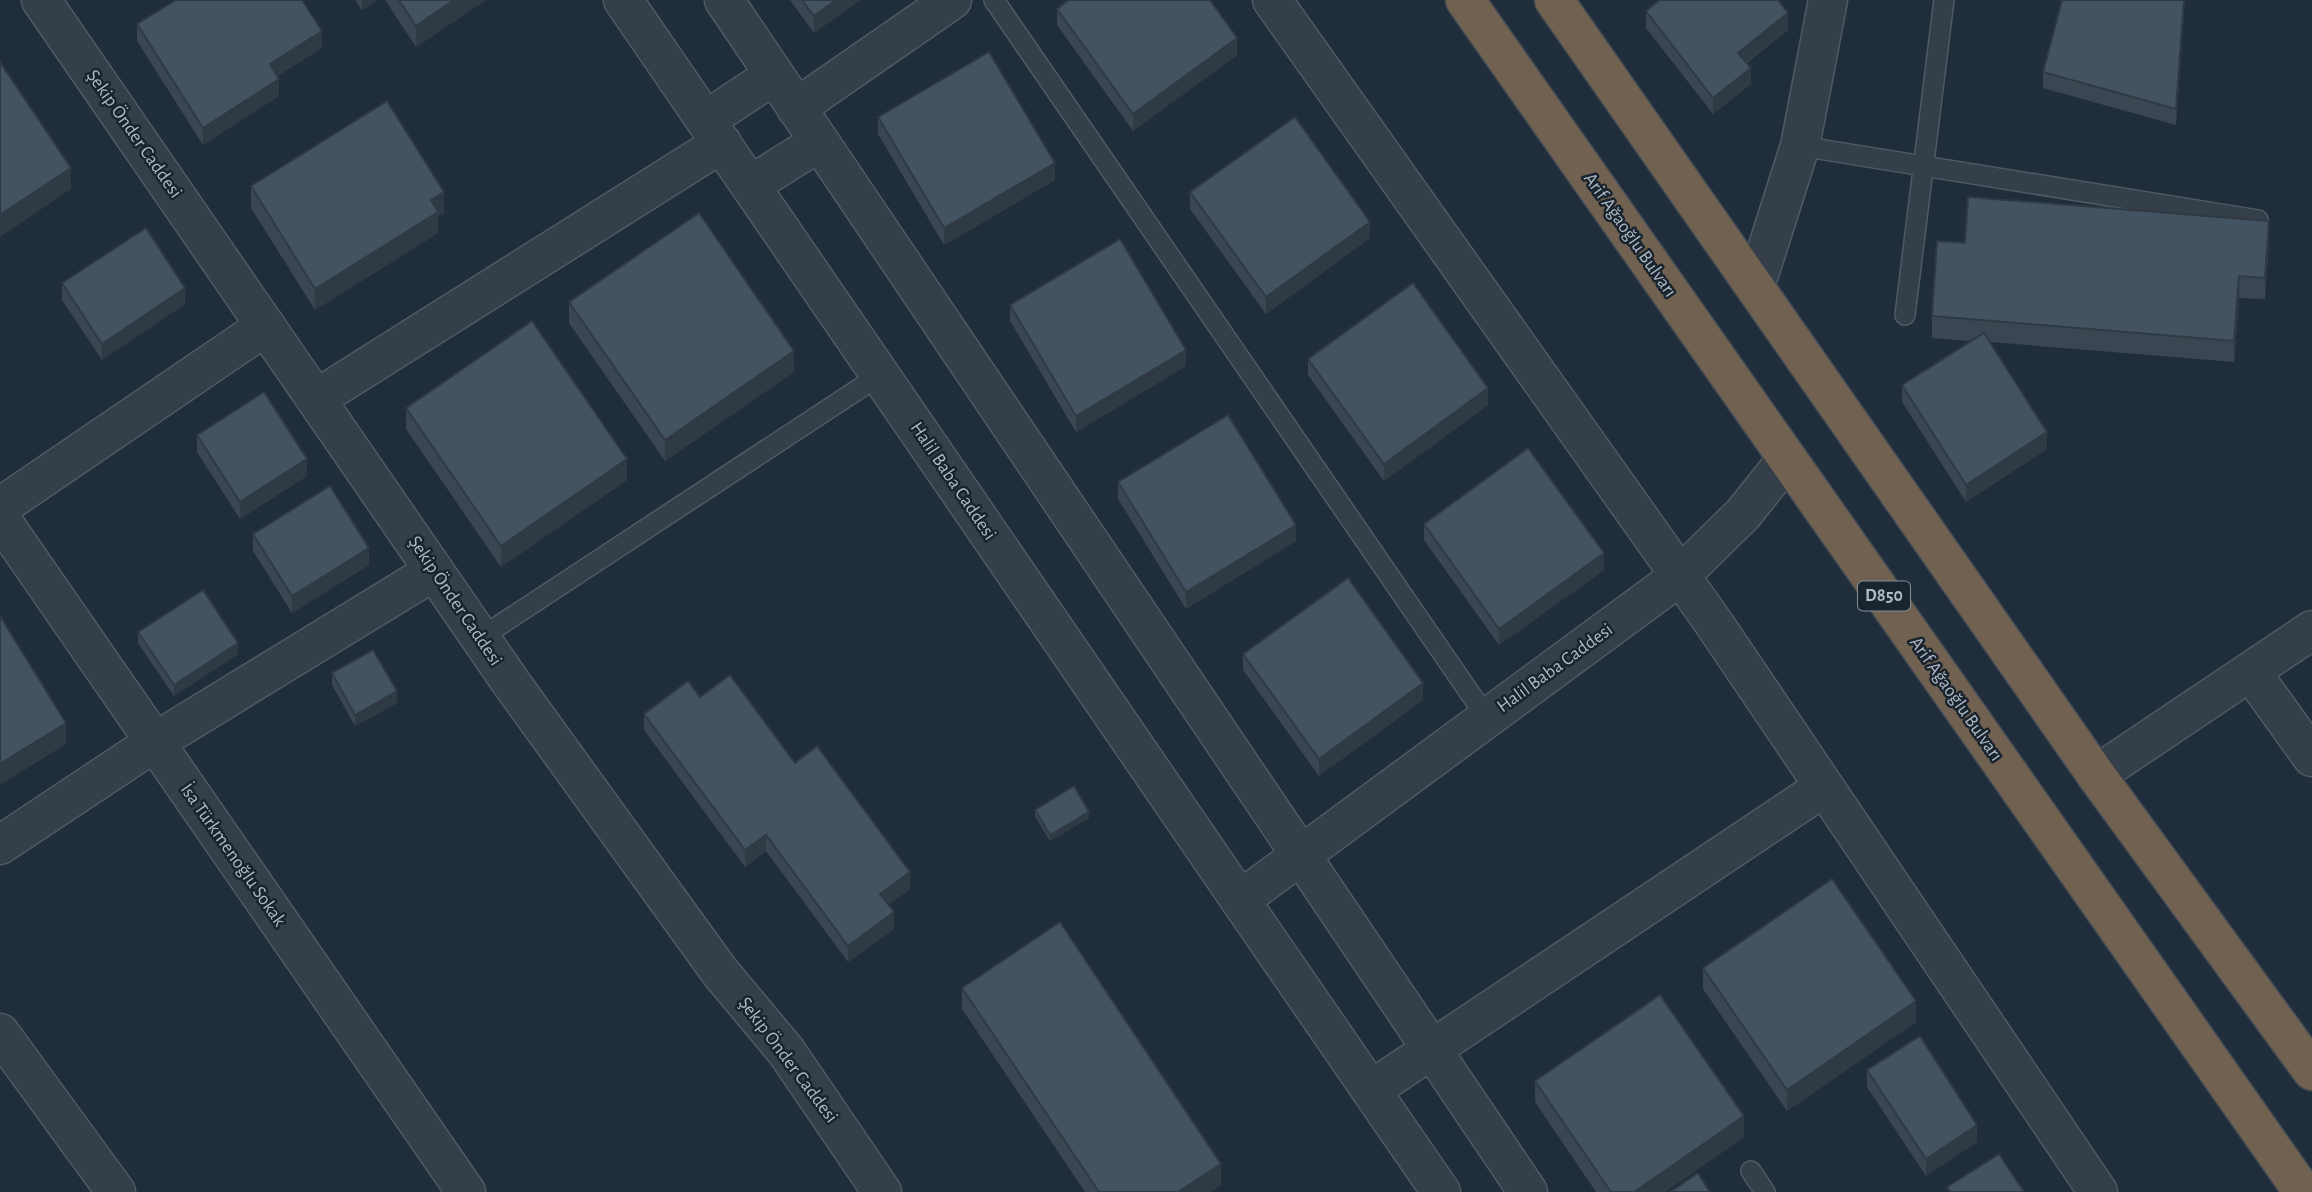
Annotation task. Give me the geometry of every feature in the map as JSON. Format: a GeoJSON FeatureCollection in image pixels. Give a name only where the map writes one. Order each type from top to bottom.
{"type":"FeatureCollection","features":[{"type":"Feature","properties":{"kind":"highway","name":"Arif Ağaoğlu Bulvarı"},"geometry":{"type":"LineString","coordinates":[[1465,0],[2303,1192]]}},
{"type":"Feature","properties":{"kind":"highway"},"geometry":{"type":"LineString","coordinates":[[1554,0],[2096,775],[2312,1070]]}},
{"type":"Feature","properties":{"kind":"street","name":"Şekip Önder Caddesi"},"geometry":{"type":"LineString","coordinates":[[41,0],[480,638],[720,972],[786,1051],[882,1192]]}},
{"type":"Feature","properties":{"kind":"street","name":"Halil Baba Caddesi"},"geometry":{"type":"LineString","coordinates":[[624,0],[1240,900],[1680,576],[1743,514],[1787,458]]}},
{"type":"Feature","properties":{"kind":"street"},"geometry":{"type":"LineString","coordinates":[[724,0],[1528,1192]]}},
{"type":"Feature","properties":{"kind":"street"},"geometry":{"type":"LineString","coordinates":[[796,108],[952,0]]}},
{"type":"Feature","properties":{"kind":"street"},"geometry":{"type":"LineString","coordinates":[[1272,0],[1680,576],[2098,1192]]}},
{"type":"Feature","properties":{"kind":"street"},"geometry":{"type":"LineString","coordinates":[[1755,287],[1800,146],[1828,0]]}},
{"type":"Feature","properties":{"kind":"street"},"geometry":{"type":"LineString","coordinates":[[316,399],[714,131],[774,75]]}},
{"type":"Feature","properties":{"kind":"street"},"geometry":{"type":"LineString","coordinates":[[751,185],[819,142]]}},
{"type":"Feature","properties":{"kind":"street"},"geometry":{"type":"LineString","coordinates":[[0,507],[266,326]]}},
{"type":"Feature","properties":{"kind":"street","name":"İsa Türkmenoğlu Sokak"},"geometry":{"type":"LineString","coordinates":[[0,518],[466,1192]]}},
{"type":"Feature","properties":{"kind":"street"},"geometry":{"type":"LineString","coordinates":[[0,845],[155,742],[434,571]]}},
{"type":"Feature","properties":{"kind":"street"},"geometry":{"type":"LineString","coordinates":[[2096,775],[2312,630]]}},
{"type":"Feature","properties":{"kind":"street"},"geometry":{"type":"LineString","coordinates":[[2251,672],[2312,757]]}},
{"type":"Feature","properties":{"kind":"street"},"geometry":{"type":"LineString","coordinates":[[1371,1090],[1824,787]]}},
{"type":"Feature","properties":{"kind":"street"},"geometry":{"type":"LineString","coordinates":[[1240,900],[1441,1192]]}},
{"type":"Feature","properties":{"kind":"street"},"geometry":{"type":"LineString","coordinates":[[0,1033],[116,1192]]}},
{"type":"Feature","properties":{"kind":"lane"},"geometry":{"type":"LineString","coordinates":[[994,0],[1487,718]]}},
{"type":"Feature","properties":{"kind":"lane"},"geometry":{"type":"LineString","coordinates":[[1905,316],[1944,0]]}},
{"type":"Feature","properties":{"kind":"lane"},"geometry":{"type":"LineString","coordinates":[[1800,146],[2258,220]]}},
{"type":"Feature","properties":{"kind":"lane"},"geometry":{"type":"LineString","coordinates":[[480,638],[880,375]]}},
{"type":"Feature","properties":{"kind":"lane"},"geometry":{"type":"LineString","coordinates":[[1751,1171],[1765,1192]]}},
{"type":"Feature","properties":{"kind":"building"},"geometry":{"type":"Polygon","coordinates":[[[176,0],[302,0],[322,31],[270,64],[279,79],[203,128],[137,24],[176,0]]]}},
{"type":"Feature","properties":{"kind":"building"},"geometry":{"type":"Polygon","coordinates":[[[399,0],[454,0],[416,26],[399,0]]]}},
{"type":"Feature","properties":{"kind":"building"},"geometry":{"type":"Polygon","coordinates":[[[802,0],[836,0],[814,16],[802,0]]]}},
{"type":"Feature","properties":{"kind":"building"},"geometry":{"type":"Polygon","coordinates":[[[1069,0],[1210,0],[1237,38],[1133,114],[1057,9],[1069,0]]]}},
{"type":"Feature","properties":{"kind":"building"},"geometry":{"type":"Polygon","coordinates":[[[1660,0],[1778,0],[1788,13],[1738,53],[1751,68],[1713,98],[1646,11],[1660,0]]]}},
{"type":"Feature","properties":{"kind":"building"},"geometry":{"type":"Polygon","coordinates":[[[2062,0],[2184,0],[2176,109],[2043,72],[2062,0]]]}},
{"type":"Feature","properties":{"kind":"building"},"geometry":{"type":"Polygon","coordinates":[[[989,52],[1055,163],[944,228],[878,117],[989,52]]]}},
{"type":"Feature","properties":{"kind":"building"},"geometry":{"type":"Polygon","coordinates":[[[0,62],[71,168],[0,215],[0,62]]]}},
{"type":"Feature","properties":{"kind":"building"},"geometry":{"type":"Polygon","coordinates":[[[387,101],[444,192],[431,200],[438,212],[315,289],[251,186],[387,101]]]}},
{"type":"Feature","properties":{"kind":"building"},"geometry":{"type":"Polygon","coordinates":[[[1295,117],[1370,222],[1266,297],[1190,192],[1295,117]]]}},
{"type":"Feature","properties":{"kind":"building"},"geometry":{"type":"Polygon","coordinates":[[[1968,197],[2269,221],[2265,278],[2239,276],[2234,341],[1932,316],[1937,241],[1965,243],[1968,197]]]}},
{"type":"Feature","properties":{"kind":"building"},"geometry":{"type":"Polygon","coordinates":[[[699,213],[794,351],[665,440],[569,302],[699,213]]]}},
{"type":"Feature","properties":{"kind":"building"},"geometry":{"type":"Polygon","coordinates":[[[146,228],[185,288],[102,344],[62,283],[146,228]]]}},
{"type":"Feature","properties":{"kind":"building"},"geometry":{"type":"Polygon","coordinates":[[[1120,239],[1186,350],[1076,416],[1010,305],[1120,239]]]}},
{"type":"Feature","properties":{"kind":"building"},"geometry":{"type":"Polygon","coordinates":[[[1413,283],[1488,388],[1384,464],[1308,359],[1413,283]]]}},
{"type":"Feature","properties":{"kind":"building"},"geometry":{"type":"Polygon","coordinates":[[[532,321],[627,459],[501,546],[406,408],[532,321]]]}},
{"type":"Feature","properties":{"kind":"building"},"geometry":{"type":"Polygon","coordinates":[[[1984,333],[2047,432],[1966,485],[1902,385],[1984,333]]]}},
{"type":"Feature","properties":{"kind":"building"},"geometry":{"type":"Polygon","coordinates":[[[264,392],[307,459],[240,502],[197,435],[264,392]]]}},
{"type":"Feature","properties":{"kind":"building"},"geometry":{"type":"Polygon","coordinates":[[[1228,415],[1296,525],[1186,592],[1118,482],[1228,415]]]}},
{"type":"Feature","properties":{"kind":"building"},"geometry":{"type":"Polygon","coordinates":[[[1528,448],[1604,553],[1499,629],[1424,524],[1528,448]]]}},
{"type":"Feature","properties":{"kind":"building"},"geometry":{"type":"Polygon","coordinates":[[[330,486],[369,548],[292,596],[253,534],[330,486]]]}},
{"type":"Feature","properties":{"kind":"building"},"geometry":{"type":"Polygon","coordinates":[[[1348,578],[1423,683],[1319,759],[1243,654],[1348,578]]]}},
{"type":"Feature","properties":{"kind":"building"},"geometry":{"type":"Polygon","coordinates":[[[203,590],[238,643],[174,685],[138,632],[203,590]]]}},
{"type":"Feature","properties":{"kind":"building"},"geometry":{"type":"Polygon","coordinates":[[[0,616],[66,723],[0,764],[0,616]]]}},
{"type":"Feature","properties":{"kind":"building"},"geometry":{"type":"Polygon","coordinates":[[[373,650],[397,691],[355,715],[332,673],[373,650]]]}},
{"type":"Feature","properties":{"kind":"building"},"geometry":{"type":"Polygon","coordinates":[[[730,675],[795,763],[817,746],[910,872],[880,894],[894,912],[848,946],[766,835],[745,850],[644,714],[688,681],[700,697],[730,675]]]}},
{"type":"Feature","properties":{"kind":"building"},"geometry":{"type":"Polygon","coordinates":[[[1074,786],[1089,812],[1050,835],[1035,810],[1074,786]]]}},
{"type":"Feature","properties":{"kind":"building"},"geometry":{"type":"Polygon","coordinates":[[[1832,879],[1916,1001],[1787,1090],[1703,968],[1832,879]]]}},
{"type":"Feature","properties":{"kind":"building"},"geometry":{"type":"Polygon","coordinates":[[[1060,922],[1221,1164],[1178,1192],[1099,1192],[962,988],[1060,922]]]}},
{"type":"Feature","properties":{"kind":"building"},"geometry":{"type":"Polygon","coordinates":[[[1660,995],[1744,1116],[1634,1192],[1611,1192],[1535,1081],[1660,995]]]}},
{"type":"Feature","properties":{"kind":"building"},"geometry":{"type":"Polygon","coordinates":[[[1920,1036],[1977,1125],[1926,1159],[1867,1070],[1920,1036]]]}},
{"type":"Feature","properties":{"kind":"building"},"geometry":{"type":"Polygon","coordinates":[[[1999,1154],[2024,1192],[1950,1192],[1947,1187],[1999,1154]]]}},
{"type":"Feature","properties":{"kind":"building"},"geometry":{"type":"Polygon","coordinates":[[[1698,1173],[1710,1192],[1670,1192],[1698,1173]]]}}]}
